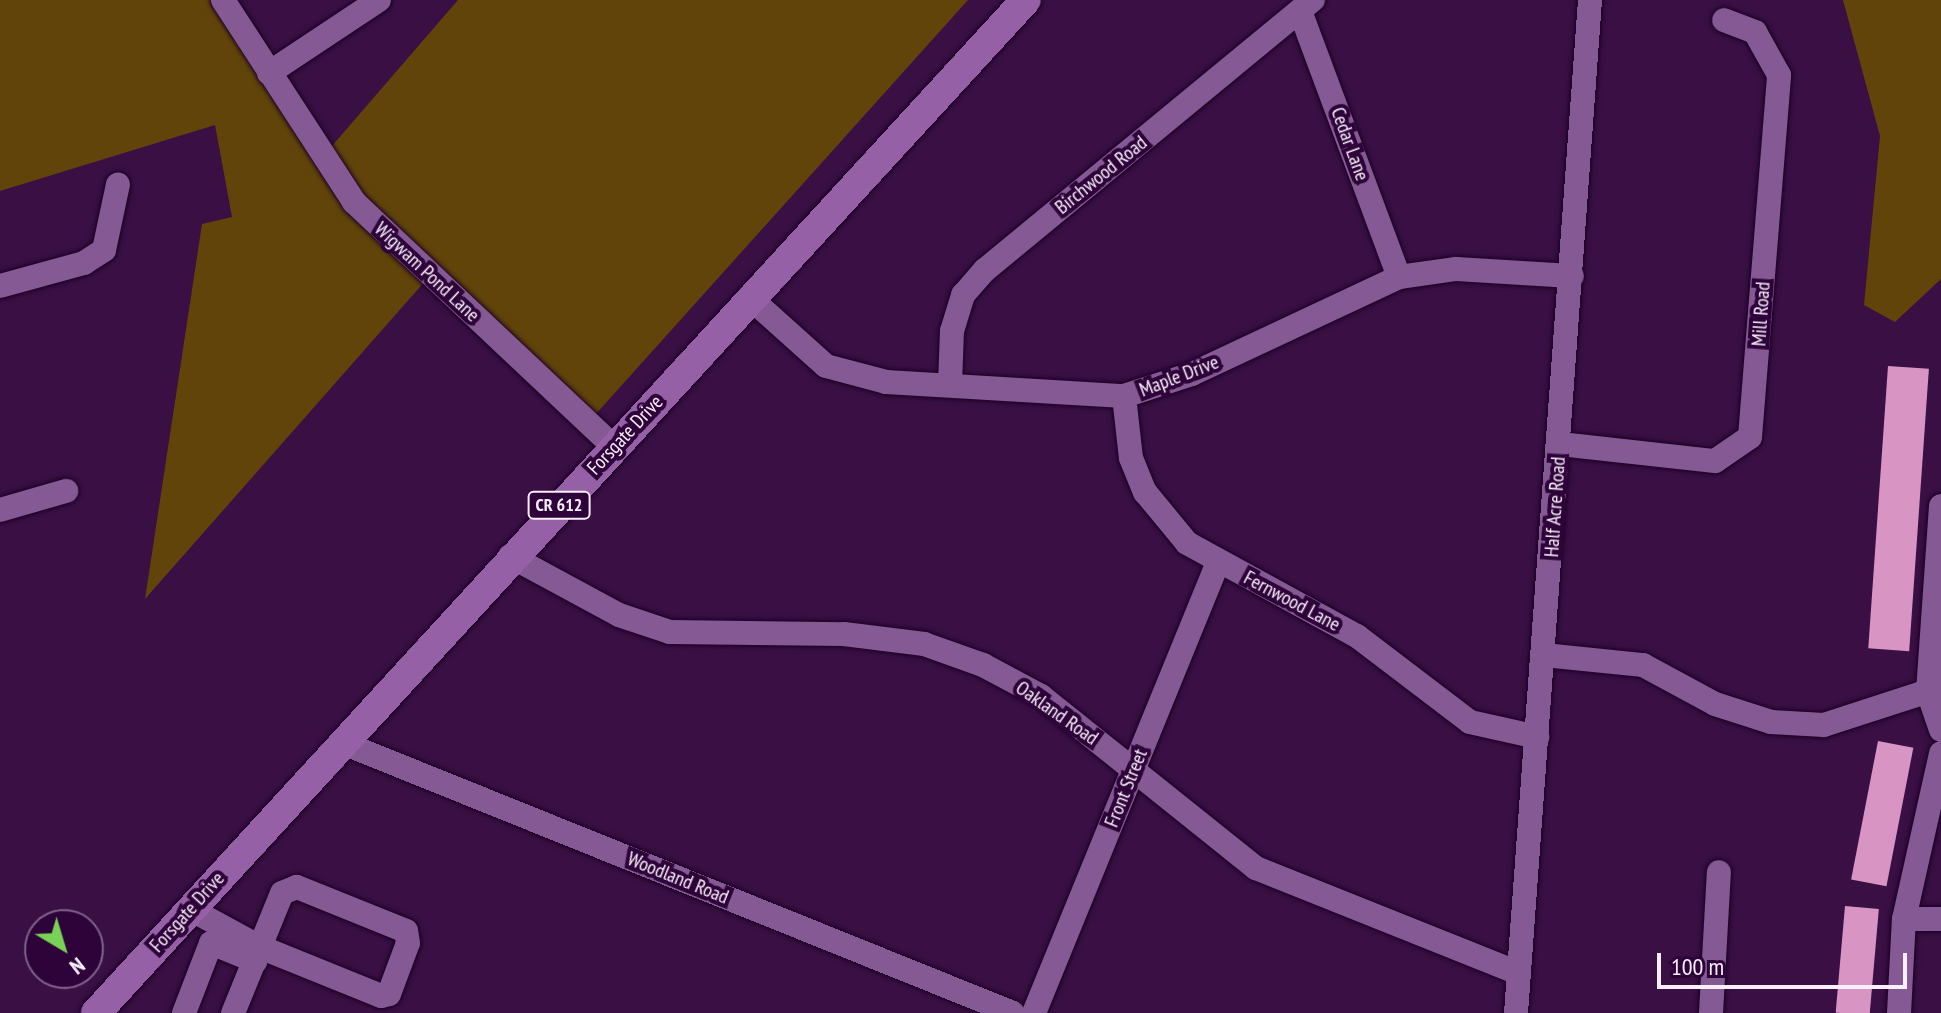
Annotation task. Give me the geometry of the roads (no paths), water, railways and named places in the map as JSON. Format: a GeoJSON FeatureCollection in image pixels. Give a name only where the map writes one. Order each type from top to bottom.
{"type":"FeatureCollection","features":[{"type":"Feature","properties":{"kind":"main road","name":"Forsgate Drive"},"geometry":{"type":"LineString","coordinates":[[96,1013],[510,556],[1026,0]]}},
{"type":"Feature","properties":{"kind":"street","name":"Wigwam Pond Lane"},"geometry":{"type":"LineString","coordinates":[[223,0],[354,202],[614,447]]}},
{"type":"Feature","properties":{"kind":"street","name":"Half Acre Road"},"geometry":{"type":"LineString","coordinates":[[1516,1013],[1560,444],[1590,0]]}},
{"type":"Feature","properties":{"kind":"street"},"geometry":{"type":"LineString","coordinates":[[269,73],[367,3]]}},
{"type":"Feature","properties":{"kind":"street","name":"Cedar Lane"},"geometry":{"type":"LineString","coordinates":[[1307,5],[1399,277]]}},
{"type":"Feature","properties":{"kind":"street","name":"Birchwood Road"},"geometry":{"type":"LineString","coordinates":[[950,385],[952,331],[963,295],[985,270],[1307,5]]}},
{"type":"Feature","properties":{"kind":"street","name":"Mill Road"},"geometry":{"type":"LineString","coordinates":[[1560,444],[1715,461],[1750,437],[1779,75],[1755,32],[1724,20]]}},
{"type":"Feature","properties":{"kind":"street"},"geometry":{"type":"LineString","coordinates":[[0,286],[84,263],[104,250],[118,184]]}},
{"type":"Feature","properties":{"kind":"street","name":"Maple Drive"},"geometry":{"type":"LineString","coordinates":[[749,297],[826,366],[886,382],[1124,396],[1192,374],[1399,277],[1456,269],[1572,276]]}},
{"type":"Feature","properties":{"kind":"street","name":"Fernwood Lane"},"geometry":{"type":"LineString","coordinates":[[1124,396],[1131,458],[1145,492],[1187,543],[1218,563],[1357,636],[1470,722],[1537,737]]}},
{"type":"Feature","properties":{"kind":"street"},"geometry":{"type":"LineString","coordinates":[[0,510],[66,491]]}},
{"type":"Feature","properties":{"kind":"street"},"geometry":{"type":"LineString","coordinates":[[1941,506],[1935,689],[1941,730]]}},
{"type":"Feature","properties":{"kind":"street","name":"Oakland Road"},"geometry":{"type":"LineString","coordinates":[[510,556],[619,615],[670,632],[844,634],[924,644],[1041,696],[1256,868],[1519,973]]}},
{"type":"Feature","properties":{"kind":"street","name":"Front Street"},"geometry":{"type":"LineString","coordinates":[[1034,1013],[1218,563]]}},
{"type":"Feature","properties":{"kind":"street"},"geometry":{"type":"LineString","coordinates":[[1544,655],[1643,665],[1715,704],[1771,722],[1824,725],[1935,689]]}},
{"type":"Feature","properties":{"kind":"street","name":"Woodland Road"},"geometry":{"type":"LineString","coordinates":[[343,743],[1013,1013]]}},
{"type":"Feature","properties":{"kind":"street"},"geometry":{"type":"LineString","coordinates":[[1899,1013],[1904,919],[1941,753]]}},
{"type":"Feature","properties":{"kind":"street"},"geometry":{"type":"LineString","coordinates":[[1711,1013],[1719,872]]}},
{"type":"Feature","properties":{"kind":"street"},"geometry":{"type":"LineString","coordinates":[[184,1013],[211,943],[258,954],[381,996],[389,994],[408,943],[406,931],[297,887],[282,893],[258,954],[233,1013]]}},
{"type":"Feature","properties":{"kind":"street"},"geometry":{"type":"LineString","coordinates":[[190,909],[258,954]]}},
{"type":"Feature","properties":{"kind":"street"},"geometry":{"type":"LineString","coordinates":[[1904,919],[1941,919]]}}]}
